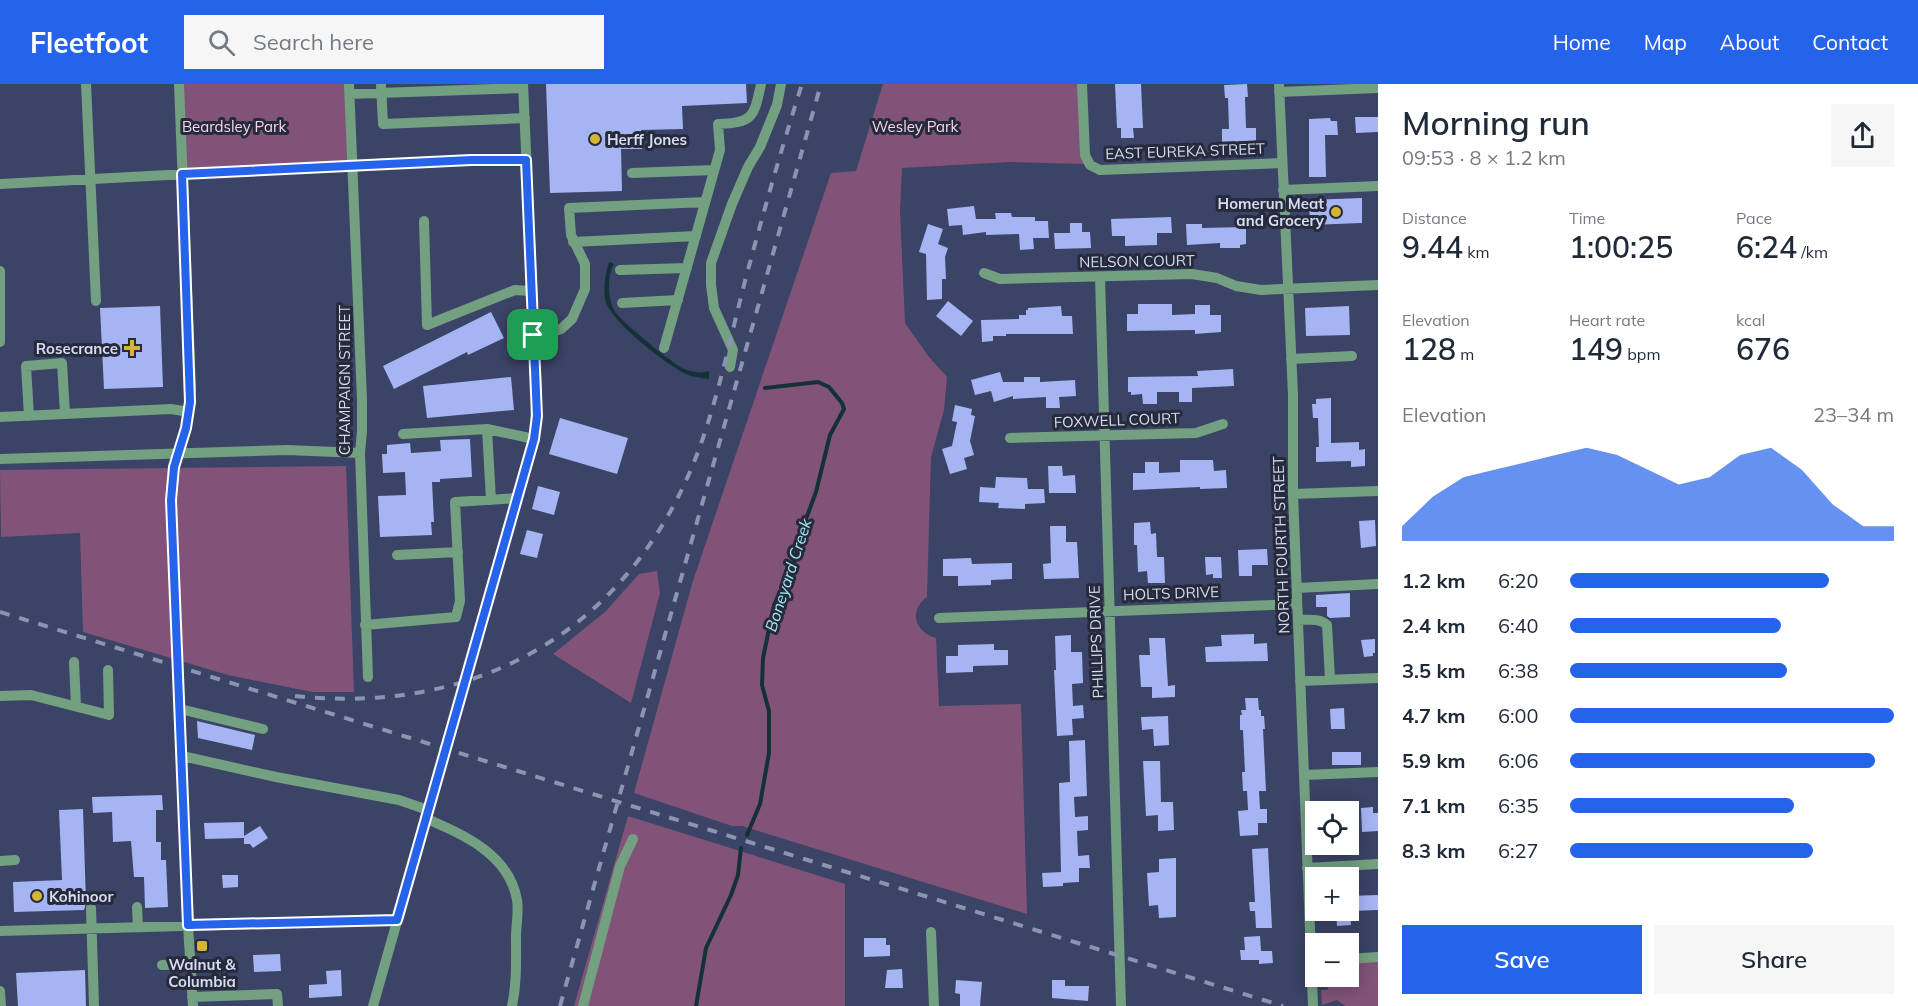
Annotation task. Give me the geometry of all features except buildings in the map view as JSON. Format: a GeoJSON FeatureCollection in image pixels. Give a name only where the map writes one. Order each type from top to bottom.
{"type":"FeatureCollection","features":[{"type":"Feature","properties":{"kind":"street"},"geometry":{"type":"LineString","coordinates":[[86,84],[96,301]]}},
{"type":"Feature","properties":{"kind":"street"},"geometry":{"type":"LineString","coordinates":[[179,84],[190,388],[189,412],[177,453],[171,500],[193,1001],[277,994],[278,1006]]}},
{"type":"Feature","properties":{"kind":"street"},"geometry":{"type":"LineString","coordinates":[[664,348],[720,150],[718,124],[741,123],[750,116],[756,105],[761,84]]}},
{"type":"Feature","properties":{"kind":"street"},"geometry":{"type":"LineString","coordinates":[[730,368],[733,350],[714,308],[711,263],[732,204],[773,115],[781,84]]}},
{"type":"Feature","properties":{"kind":"street","name":"EAST EUREKA STREET"},"geometry":{"type":"LineString","coordinates":[[1082,84],[1085,155],[1090,165],[1100,170],[1282,163]]}},
{"type":"Feature","properties":{"kind":"street"},"geometry":{"type":"LineString","coordinates":[[350,89],[523,86],[537,394],[534,439],[373,1006]]}},
{"type":"Feature","properties":{"kind":"street"},"geometry":{"type":"LineString","coordinates":[[1279,88],[1378,87]]}},
{"type":"Feature","properties":{"kind":"street","name":"NORTH FOURTH STREET"},"geometry":{"type":"LineString","coordinates":[[1279,88],[1291,359],[1293,494],[1308,867]]}},
{"type":"Feature","properties":{"kind":"street","name":"CHAMPAIGN STREET"},"geometry":{"type":"LineString","coordinates":[[350,89],[362,400],[360,453],[368,677]]}},
{"type":"Feature","properties":{"kind":"street"},"geometry":{"type":"LineString","coordinates":[[381,89],[383,124],[525,118]]}},
{"type":"Feature","properties":{"kind":"street"},"geometry":{"type":"LineString","coordinates":[[0,184],[353,166],[526,160]]}},
{"type":"Feature","properties":{"kind":"street"},"geometry":{"type":"LineString","coordinates":[[632,173],[714,170]]}},
{"type":"Feature","properties":{"kind":"street"},"geometry":{"type":"LineString","coordinates":[[1283,190],[1378,186]]}},
{"type":"Feature","properties":{"kind":"street"},"geometry":{"type":"LineString","coordinates":[[533,335],[561,329],[572,319],[585,290],[585,264],[571,235],[570,208],[705,202]]}},
{"type":"Feature","properties":{"kind":"street"},"geometry":{"type":"LineString","coordinates":[[424,220],[427,325],[515,290],[531,291]]}},
{"type":"Feature","properties":{"kind":"street"},"geometry":{"type":"LineString","coordinates":[[573,242],[696,236]]}},
{"type":"Feature","properties":{"kind":"street"},"geometry":{"type":"LineString","coordinates":[[620,270],[687,268]]}},
{"type":"Feature","properties":{"kind":"street"},"geometry":{"type":"LineString","coordinates":[[0,271],[0,342]]}},
{"type":"Feature","properties":{"kind":"street","name":"NELSON COURT"},"geometry":{"type":"LineString","coordinates":[[984,273],[1000,279],[1192,274],[1211,277],[1248,289],[1378,285]]}},
{"type":"Feature","properties":{"kind":"street","name":"PHILLIPS DRIVE"},"geometry":{"type":"LineString","coordinates":[[1100,277],[1121,1006]]}},
{"type":"Feature","properties":{"kind":"street"},"geometry":{"type":"LineString","coordinates":[[622,303],[678,300]]}},
{"type":"Feature","properties":{"kind":"street"},"geometry":{"type":"LineString","coordinates":[[1291,359],[1352,356]]}},
{"type":"Feature","properties":{"kind":"street"},"geometry":{"type":"LineString","coordinates":[[29,416],[26,366],[62,363],[65,414]]}},
{"type":"Feature","properties":{"kind":"street"},"geometry":{"type":"LineString","coordinates":[[0,417],[171,409],[189,412]]}},
{"type":"Feature","properties":{"kind":"street","name":"FOXWELL COURT"},"geometry":{"type":"LineString","coordinates":[[1010,438],[1197,433],[1222,424]]}},
{"type":"Feature","properties":{"kind":"street"},"geometry":{"type":"LineString","coordinates":[[403,434],[487,429],[534,439]]}},
{"type":"Feature","properties":{"kind":"street"},"geometry":{"type":"LineString","coordinates":[[487,429],[491,500]]}},
{"type":"Feature","properties":{"kind":"street"},"geometry":{"type":"LineString","coordinates":[[0,459],[286,450],[360,453]]}},
{"type":"Feature","properties":{"kind":"street"},"geometry":{"type":"LineString","coordinates":[[1293,494],[1378,491]]}},
{"type":"Feature","properties":{"kind":"street"},"geometry":{"type":"LineString","coordinates":[[365,625],[456,617],[460,601],[455,502],[517,498]]}},
{"type":"Feature","properties":{"kind":"street"},"geometry":{"type":"LineString","coordinates":[[397,555],[458,552]]}},
{"type":"Feature","properties":{"kind":"street"},"geometry":{"type":"LineString","coordinates":[[1297,588],[1378,584]]}},
{"type":"Feature","properties":{"kind":"street","name":"HOLTS DRIVE"},"geometry":{"type":"LineString","coordinates":[[939,618],[1297,604]]}},
{"type":"Feature","properties":{"kind":"street"},"geometry":{"type":"LineString","coordinates":[[1298,620],[1313,620],[1328,625],[1330,680]]}},
{"type":"Feature","properties":{"kind":"street"},"geometry":{"type":"LineString","coordinates":[[75,662],[76,706]]}},
{"type":"Feature","properties":{"kind":"street"},"geometry":{"type":"LineString","coordinates":[[0,696],[31,695],[109,715],[108,670]]}},
{"type":"Feature","properties":{"kind":"street"},"geometry":{"type":"LineString","coordinates":[[1300,681],[1378,678]]}},
{"type":"Feature","properties":{"kind":"street"},"geometry":{"type":"LineString","coordinates":[[180,709],[262,729]]}},
{"type":"Feature","properties":{"kind":"street"},"geometry":{"type":"LineString","coordinates":[[182,756],[399,800],[467,837],[489,852],[508,875],[514,886],[518,903],[518,967],[512,1006]]}},
{"type":"Feature","properties":{"kind":"street"},"geometry":{"type":"LineString","coordinates":[[1304,775],[1378,772]]}},
{"type":"Feature","properties":{"kind":"street"},"geometry":{"type":"LineString","coordinates":[[583,1006],[620,866],[633,839]]}},
{"type":"Feature","properties":{"kind":"street"},"geometry":{"type":"LineString","coordinates":[[0,861],[15,860]]}},
{"type":"Feature","properties":{"kind":"street"},"geometry":{"type":"LineString","coordinates":[[1326,867],[1378,864]]}},
{"type":"Feature","properties":{"kind":"street"},"geometry":{"type":"LineString","coordinates":[[137,907],[138,927]]}},
{"type":"Feature","properties":{"kind":"street"},"geometry":{"type":"LineString","coordinates":[[91,908],[94,1006]]}},
{"type":"Feature","properties":{"kind":"street"},"geometry":{"type":"LineString","coordinates":[[0,932],[397,920]]}},
{"type":"Feature","properties":{"kind":"street"},"geometry":{"type":"LineString","coordinates":[[931,932],[934,1006]]}},
{"type":"Feature","properties":{"kind":"street"},"geometry":{"type":"LineString","coordinates":[[1359,958],[1378,957]]}},
{"type":"Feature","properties":{"kind":"street"},"geometry":{"type":"LineString","coordinates":[[162,965],[190,964]]}},
{"type":"Feature","properties":{"kind":"street","name":"NORTH FOURTH STREET"},"geometry":{"type":"LineString","coordinates":[[1313,987],[1313,1006]]}},
{"type":"Feature","properties":{"kind":"street"},"geometry":{"type":"LineString","coordinates":[[0,991],[1,1006]]}},
{"type":"Feature","properties":{"kind":"green space","name":"Beardsley Park"},"geometry":{"type":"Polygon","coordinates":[[[183,84],[347,84],[350,162],[186,170],[183,84]]]}},
{"type":"Feature","properties":{"kind":"green space","name":"Wesley Park"},"geometry":{"type":"Polygon","coordinates":[[[883,84],[1083,84],[1084,164],[1010,162],[902,168],[900,211],[905,323],[929,357],[947,377],[944,410],[931,457],[927,597],[917,608],[916,620],[923,631],[936,638],[939,706],[1021,704],[1027,914],[742,826],[732,826],[634,793],[692,584],[831,173],[856,171],[883,84]]]}},
{"type":"Feature","properties":{"kind":"green space"},"geometry":{"type":"Polygon","coordinates":[[[346,466],[354,692],[312,692],[228,675],[83,632],[80,533],[1,537],[0,470],[346,466]]]}},
{"type":"Feature","properties":{"kind":"green space"},"geometry":{"type":"Polygon","coordinates":[[[657,571],[660,593],[631,703],[553,654],[606,611],[639,574],[657,571]]]}},
{"type":"Feature","properties":{"kind":"green space"},"geometry":{"type":"Polygon","coordinates":[[[628,816],[845,884],[845,1006],[574,1006],[628,816]]]}},
{"type":"Feature","properties":{"kind":"green space"},"geometry":{"type":"Polygon","coordinates":[[[1359,960],[1378,960],[1378,1006],[1345,1006],[1337,1000],[1322,1005],[1321,990],[1328,990],[1328,987],[1359,987],[1359,960]]]}},
{"type":"Feature","properties":{"kind":"shaded area"},"geometry":{"type":"Polygon","coordinates":[[[609,262],[614,264],[609,280],[610,300],[618,315],[676,364],[692,371],[709,371],[709,379],[691,376],[677,369],[653,352],[616,318],[605,299],[605,280],[609,262]]]}},
{"type":"Feature","properties":{"kind":"waterway","name":"Boneyard Creek"},"geometry":{"type":"LineString","coordinates":[[747,835],[760,804],[769,753],[769,711],[762,685],[763,658],[774,605],[793,568],[830,435],[844,409],[829,387],[818,382],[765,388]]}},
{"type":"Feature","properties":{"kind":"waterway","name":"Boneyard Creek"},"geometry":{"type":"LineString","coordinates":[[696,1006],[706,948],[731,895],[738,875],[741,848]]}},
{"type":"Feature","properties":{"kind":"railway"},"geometry":{"type":"LineString","coordinates":[[295,696],[351,699],[408,694],[436,689],[490,673],[549,642],[579,621],[632,569],[654,539],[673,507],[703,438],[765,209],[802,84]]}},
{"type":"Feature","properties":{"kind":"railway"},"geometry":{"type":"LineString","coordinates":[[560,1006],[821,84]]}},
{"type":"Feature","properties":{"kind":"railway"},"geometry":{"type":"LineString","coordinates":[[0,612],[1283,1006]]}},
{"type":"Feature","properties":{"kind":"place","name":"Herff Jones"},"geometry":{"type":"Point","coordinates":[595,139]}},
{"type":"Feature","properties":{"kind":"place","name":"Homerun Meat and Grocery"},"geometry":{"type":"Point","coordinates":[1336,212]}},
{"type":"Feature","properties":{"kind":"place","name":"Rosecrance"},"geometry":{"type":"Point","coordinates":[132,348]}},
{"type":"Feature","properties":{"kind":"place","name":"Kohinoor"},"geometry":{"type":"Point","coordinates":[37,896]}},
{"type":"Feature","properties":{"kind":"place","name":"Walnut & Columbia"},"geometry":{"type":"Point","coordinates":[202,946]}},
{"type":"Feature","properties":{"kind":"route"},"geometry":{"type":"LineString","coordinates":[[471,160],[526,160],[533,335],[537,394],[534,439],[397,920],[188,925],[171,500],[174,467],[186,428],[190,402],[182,174],[471,160]]}}]}
